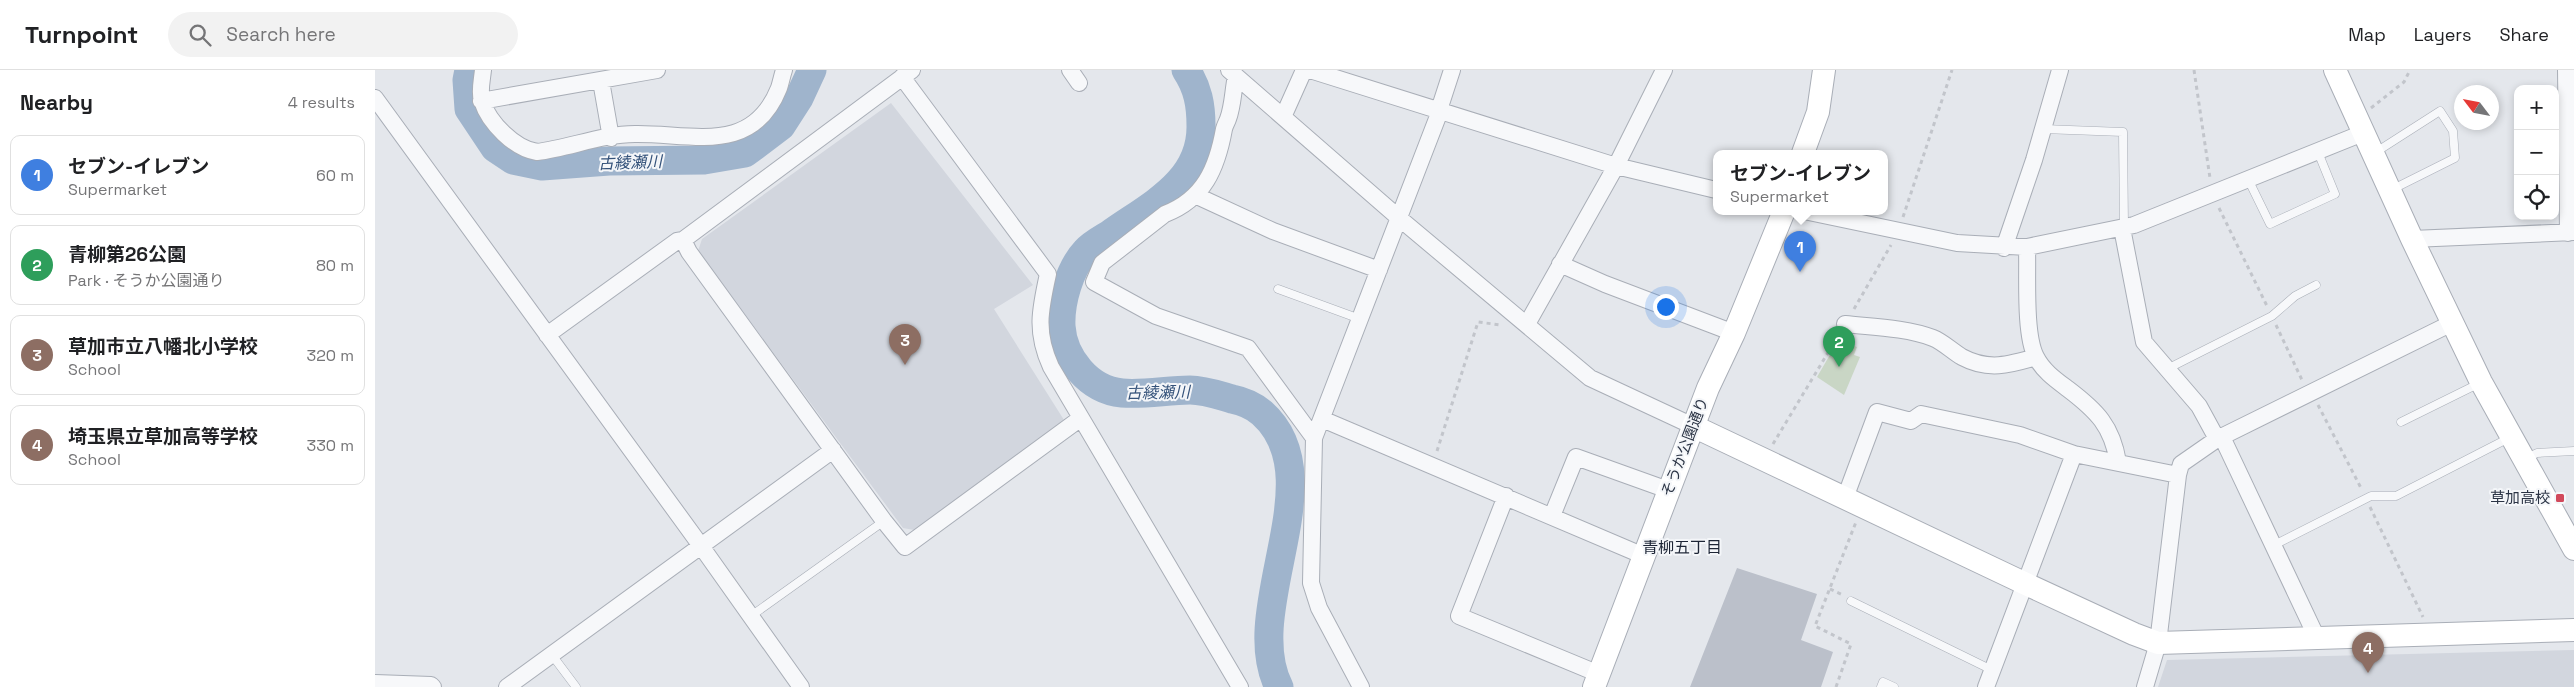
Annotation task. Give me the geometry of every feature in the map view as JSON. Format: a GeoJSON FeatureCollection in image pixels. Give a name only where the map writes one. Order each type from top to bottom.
{"type":"FeatureCollection","features":[{"type":"Feature","properties":{"kind":"street"},"geometry":{"type":"LineString","coordinates":[[483,70],[481,101],[505,135],[525,151],[537,152],[557,150],[634,134],[706,138],[733,135],[759,120],[779,88],[784,70]]}},
{"type":"Feature","properties":{"kind":"street"},"geometry":{"type":"LineString","coordinates":[[481,101],[657,70]]}},
{"type":"Feature","properties":{"kind":"street"},"geometry":{"type":"LineString","coordinates":[[1283,117],[1304,70]]}},
{"type":"Feature","properties":{"kind":"street"},"geometry":{"type":"LineString","coordinates":[[1310,70],[1616,166],[1713,189]]}},
{"type":"Feature","properties":{"kind":"street"},"geometry":{"type":"LineString","coordinates":[[1361,687],[1319,608],[1311,583],[1314,438],[1323,420],[1440,110],[1452,70]]}},
{"type":"Feature","properties":{"kind":"street"},"geometry":{"type":"LineString","coordinates":[[1524,322],[1560,264],[1616,166],[1663,70]]}},
{"type":"Feature","properties":{"kind":"street"},"geometry":{"type":"LineString","coordinates":[[1804,150],[1818,112],[1824,70]]}},
{"type":"Feature","properties":{"kind":"street"},"geometry":{"type":"LineString","coordinates":[[2004,248],[2060,70]]}},
{"type":"Feature","properties":{"kind":"street"},"geometry":{"type":"LineString","coordinates":[[2335,70],[2364,123],[2373,154],[2481,382],[2574,549]]}},
{"type":"Feature","properties":{"kind":"street"},"geometry":{"type":"LineString","coordinates":[[2412,239],[2571,233],[2566,70]]}},
{"type":"Feature","properties":{"kind":"street"},"geometry":{"type":"LineString","coordinates":[[1232,73],[1399,218],[1591,378],[2026,584],[2158,642],[2574,630]]}},
{"type":"Feature","properties":{"kind":"street"},"geometry":{"type":"LineString","coordinates":[[1232,73],[1228,119],[1224,127],[1216,164],[1197,196],[1177,210],[1165,214],[1102,263],[1094,282],[1156,316],[1248,348],[1314,438]]}},
{"type":"Feature","properties":{"kind":"street"},"geometry":{"type":"LineString","coordinates":[[547,335],[677,241],[683,240],[907,74],[1048,274],[1040,311],[1040,338],[1051,367],[1240,687]]}},
{"type":"Feature","properties":{"kind":"street"},"geometry":{"type":"LineString","coordinates":[[601,81],[611,138]]}},
{"type":"Feature","properties":{"kind":"street"},"geometry":{"type":"LineString","coordinates":[[375,98],[701,546],[801,687]]}},
{"type":"Feature","properties":{"kind":"street"},"geometry":{"type":"LineString","coordinates":[[1822,215],[1957,243],[2004,248],[2027,248],[2123,228],[2318,152],[2364,123]]}},
{"type":"Feature","properties":{"kind":"street"},"geometry":{"type":"LineString","coordinates":[[1197,196],[1273,231],[1379,270]]}},
{"type":"Feature","properties":{"kind":"street","name":"そうか公園通り"},"geometry":{"type":"LineString","coordinates":[[1597,681],[1708,388],[1734,333],[1782,215]]}},
{"type":"Feature","properties":{"kind":"street"},"geometry":{"type":"LineString","coordinates":[[2123,228],[2144,342],[2199,406],[2219,438],[2317,638]]}},
{"type":"Feature","properties":{"kind":"street"},"geometry":{"type":"LineString","coordinates":[[683,240],[689,252],[884,521],[905,547],[1081,418]]}},
{"type":"Feature","properties":{"kind":"street"},"geometry":{"type":"LineString","coordinates":[[2027,248],[2029,332],[2036,357],[2050,376],[2082,399],[2105,424],[2114,438],[2118,462]]}},
{"type":"Feature","properties":{"kind":"street"},"geometry":{"type":"LineString","coordinates":[[1560,264],[1605,284],[1734,333]]}},
{"type":"Feature","properties":{"kind":"street"},"geometry":{"type":"LineString","coordinates":[[2145,687],[2158,642],[2181,464],[2219,438],[2452,323]]}},
{"type":"Feature","properties":{"kind":"street"},"geometry":{"type":"LineString","coordinates":[[1852,327],[1933,338],[1962,357],[1991,367],[2007,366],[2036,357]]}},
{"type":"Feature","properties":{"kind":"street"},"geometry":{"type":"LineString","coordinates":[[1845,498],[1877,412],[1911,421],[1921,414],[2020,435],[2074,454],[2118,462],[2160,473],[2179,475]]}},
{"type":"Feature","properties":{"kind":"street"},"geometry":{"type":"LineString","coordinates":[[1323,420],[1506,496],[1643,556]]}},
{"type":"Feature","properties":{"kind":"street"},"geometry":{"type":"LineString","coordinates":[[507,687],[833,450]]}},
{"type":"Feature","properties":{"kind":"street"},"geometry":{"type":"LineString","coordinates":[[1986,687],[2074,454]]}},
{"type":"Feature","properties":{"kind":"street"},"geometry":{"type":"LineString","coordinates":[[1552,516],[1576,457],[1669,490]]}},
{"type":"Feature","properties":{"kind":"street"},"geometry":{"type":"LineString","coordinates":[[1506,496],[1459,616],[1597,681]]}},
{"type":"Feature","properties":{"kind":"street"},"geometry":{"type":"LineString","coordinates":[[375,683],[431,684],[433,687]]}},
{"type":"Feature","properties":{"kind":"lane"},"geometry":{"type":"LineString","coordinates":[[2373,154],[2439,111],[2453,131],[2455,158],[2390,191]]}},
{"type":"Feature","properties":{"kind":"lane"},"geometry":{"type":"LineString","coordinates":[[2043,129],[2123,132],[2123,228]]}},
{"type":"Feature","properties":{"kind":"lane"},"geometry":{"type":"LineString","coordinates":[[2248,179],[2269,224],[2335,194],[2318,152]]}},
{"type":"Feature","properties":{"kind":"lane"},"geometry":{"type":"LineString","coordinates":[[2167,369],[2272,316],[2295,296],[2316,286]]}},
{"type":"Feature","properties":{"kind":"lane"},"geometry":{"type":"LineString","coordinates":[[1278,289],[1360,320]]}},
{"type":"Feature","properties":{"kind":"lane"},"geometry":{"type":"LineString","coordinates":[[2401,422],[2481,382]]}},
{"type":"Feature","properties":{"kind":"lane"},"geometry":{"type":"LineString","coordinates":[[2272,546],[2371,496],[2396,496],[2511,437]]}},
{"type":"Feature","properties":{"kind":"lane"},"geometry":{"type":"LineString","coordinates":[[2523,460],[2537,453],[2574,452]]}},
{"type":"Feature","properties":{"kind":"lane"},"geometry":{"type":"LineString","coordinates":[[751,616],[884,521]]}},
{"type":"Feature","properties":{"kind":"lane"},"geometry":{"type":"LineString","coordinates":[[1851,601],[1992,670]]}},
{"type":"Feature","properties":{"kind":"lane"},"geometry":{"type":"LineString","coordinates":[[552,655],[576,687]]}},
{"type":"Feature","properties":{"kind":"lane"},"geometry":{"type":"LineString","coordinates":[[1881,687],[1883,682],[1894,687]]}},
{"type":"Feature","properties":{"kind":"path"},"geometry":{"type":"LineString","coordinates":[[1764,460],[1852,327],[1898,232],[1952,70]]}},
{"type":"Feature","properties":{"kind":"path"},"geometry":{"type":"LineString","coordinates":[[2194,70],[2212,194],[2311,394],[2366,499],[2431,635]]}},
{"type":"Feature","properties":{"kind":"path"},"geometry":{"type":"LineString","coordinates":[[2364,123],[2405,82],[2410,70]]}},
{"type":"Feature","properties":{"kind":"path"},"geometry":{"type":"LineString","coordinates":[[1432,466],[1478,322],[1495,323],[1515,330],[1524,322]]}},
{"type":"Feature","properties":{"kind":"path"},"geometry":{"type":"LineString","coordinates":[[1836,687],[1851,644],[1815,626],[1859,515]]}},
{"type":"Feature","properties":{"kind":"shaded area"},"geometry":{"type":"Polygon","coordinates":[[[891,103],[1033,285],[994,309],[1064,420],[914,530],[903,528],[698,251],[702,239],[891,103]]]}},
{"type":"Feature","properties":{"kind":"shaded area"},"geometry":{"type":"Polygon","coordinates":[[[2574,650],[2574,687],[2158,687],[2167,660],[2574,650]]]}},
{"type":"Feature","properties":{"kind":"green space"},"geometry":{"type":"Polygon","coordinates":[[[1838,341],[1857,347],[1854,355],[1860,357],[1844,395],[1817,377],[1838,341]]]}},
{"type":"Feature","properties":{"kind":"building"},"geometry":{"type":"Polygon","coordinates":[[[1737,568],[1817,594],[1801,640],[1833,652],[1821,687],[1690,687],[1737,568]]]}},
{"type":"Feature","properties":{"kind":"waterway","name":"古綾瀬川"},"geometry":{"type":"LineString","coordinates":[[469,70],[467,80],[469,109],[495,148],[513,160],[542,166],[609,161],[704,160],[745,153],[781,126],[799,98],[812,70]]}},
{"type":"Feature","properties":{"kind":"waterway","name":"古綾瀬川"},"geometry":{"type":"LineString","coordinates":[[1186,70],[1196,90],[1200,111],[1199,146],[1193,163],[1171,190],[1094,244],[1080,258],[1070,277],[1064,297],[1061,326],[1063,338],[1072,360],[1089,379],[1099,386],[1110,391],[1122,393],[1195,390],[1240,401],[1262,413],[1282,440],[1290,472],[1289,508],[1270,620],[1270,655],[1279,687]]}},
{"type":"Feature","properties":{"kind":"place","name":"セブン-イレブン"},"geometry":{"type":"Point","coordinates":[1800,272]}},
{"type":"Feature","properties":{"kind":"place","name":"草加市立八幡北小学校"},"geometry":{"type":"Point","coordinates":[905,365]}},
{"type":"Feature","properties":{"kind":"place","name":"青柳第26公園"},"geometry":{"type":"Point","coordinates":[1839,367]}},
{"type":"Feature","properties":{"kind":"place","name":"草加高校"},"geometry":{"type":"Point","coordinates":[2560,498]}},
{"type":"Feature","properties":{"kind":"place","name":"埼玉県立草加高等学校"},"geometry":{"type":"Point","coordinates":[2368,673]}},
{"type":"Feature","properties":{"kind":"district","name":"青柳五丁目"},"geometry":{"type":"Point","coordinates":[1682,547]}}]}
